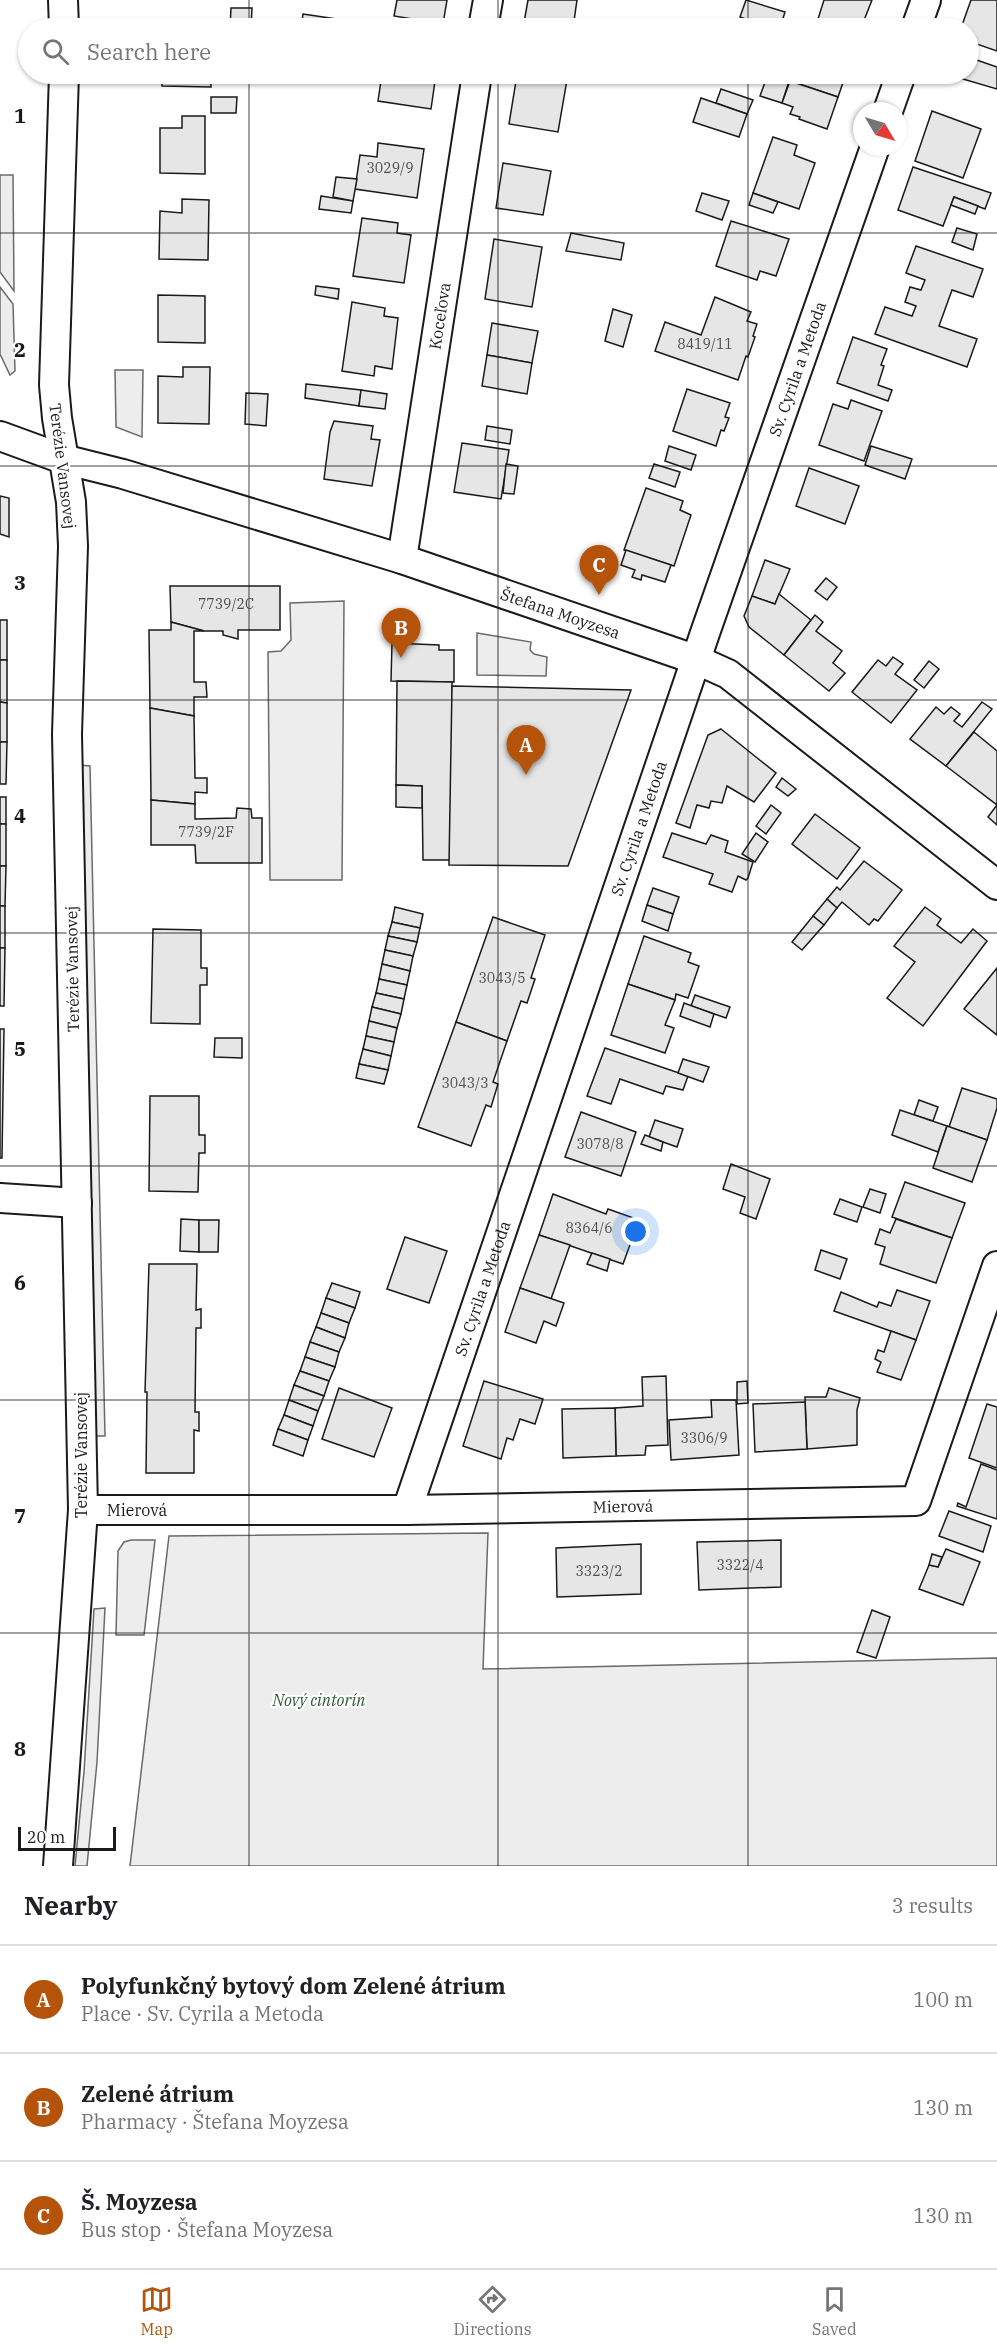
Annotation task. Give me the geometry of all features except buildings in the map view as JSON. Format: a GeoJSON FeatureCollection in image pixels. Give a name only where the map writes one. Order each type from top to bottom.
{"type":"FeatureCollection","features":[{"type":"Feature","properties":{"kind":"street"},"geometry":{"type":"LineString","coordinates":[[63,0],[63,18]]}},
{"type":"Feature","properties":{"kind":"street"},"geometry":{"type":"LineString","coordinates":[[485,18],[488,0]]}},
{"type":"Feature","properties":{"kind":"street"},"geometry":{"type":"LineString","coordinates":[[920,18],[926,0]]}},
{"type":"Feature","properties":{"kind":"street","name":"Terézie Vansovej"},"geometry":{"type":"LineString","coordinates":[[58,1866],[83,1510],[67,734],[73,546],[71,502],[54,385],[64,84]]}},
{"type":"Feature","properties":{"kind":"street","name":"Koceľova"},"geometry":{"type":"LineString","coordinates":[[402,559],[475,84]]}},
{"type":"Feature","properties":{"kind":"street"},"geometry":{"type":"LineString","coordinates":[[891,102],[897,84]]}},
{"type":"Feature","properties":{"kind":"street","name":"Sv. Cyrila a Metoda"},"geometry":{"type":"LineString","coordinates":[[407,1510],[696,660],[872,156]]}},
{"type":"Feature","properties":{"kind":"street","name":"Štefana Moyzesa"},"geometry":{"type":"LineString","coordinates":[[0,436],[63,459],[123,474],[402,559],[696,660],[728,674],[997,885]]}},
{"type":"Feature","properties":{"kind":"street"},"geometry":{"type":"LineString","coordinates":[[0,1198],[77,1203]]}},
{"type":"Feature","properties":{"kind":"street","name":"Mierová"},"geometry":{"type":"LineString","coordinates":[[83,1510],[407,1510],[916,1501],[997,1266]]}},
{"type":"Feature","properties":{"kind":"shaded area"},"geometry":{"type":"Polygon","coordinates":[[[0,175],[13,175],[14,291],[0,272],[0,175]]]}},
{"type":"Feature","properties":{"kind":"shaded area"},"geometry":{"type":"Polygon","coordinates":[[[0,287],[13,304],[15,371],[10,375],[0,354],[0,287]]]}},
{"type":"Feature","properties":{"kind":"shaded area"},"geometry":{"type":"Polygon","coordinates":[[[115,370],[143,370],[142,437],[116,427],[115,370]]]}},
{"type":"Feature","properties":{"kind":"shaded area"},"geometry":{"type":"Polygon","coordinates":[[[344,601],[342,880],[270,880],[268,652],[281,651],[291,640],[290,603],[344,601]]]}},
{"type":"Feature","properties":{"kind":"shaded area"},"geometry":{"type":"Polygon","coordinates":[[[477,633],[531,642],[530,650],[534,654],[547,657],[546,676],[477,675],[477,633]]]}},
{"type":"Feature","properties":{"kind":"shaded area"},"geometry":{"type":"Polygon","coordinates":[[[79,765],[90,766],[105,1436],[95,1436],[79,765]]]}},
{"type":"Feature","properties":{"kind":"shaded area","name":"Nový cintorín"},"geometry":{"type":"Polygon","coordinates":[[[488,1533],[483,1669],[997,1658],[997,1866],[130,1866],[169,1536],[488,1533]]]}},
{"type":"Feature","properties":{"kind":"shaded area"},"geometry":{"type":"Polygon","coordinates":[[[155,1540],[144,1635],[116,1635],[118,1551],[124,1542],[155,1540]]]}},
{"type":"Feature","properties":{"kind":"shaded area"},"geometry":{"type":"Polygon","coordinates":[[[105,1608],[97,1762],[87,1866],[75,1866],[84,1772],[94,1609],[105,1608]]]}},
{"type":"Feature","properties":{"kind":"place","name":"Š. Moyzesa"},"geometry":{"type":"Point","coordinates":[599,595]}},
{"type":"Feature","properties":{"kind":"place","name":"Zelené átrium"},"geometry":{"type":"Point","coordinates":[401,658]}},
{"type":"Feature","properties":{"kind":"place","name":"Polyfunkčný bytový dom Zelené átrium"},"geometry":{"type":"Point","coordinates":[526,775]}}]}
